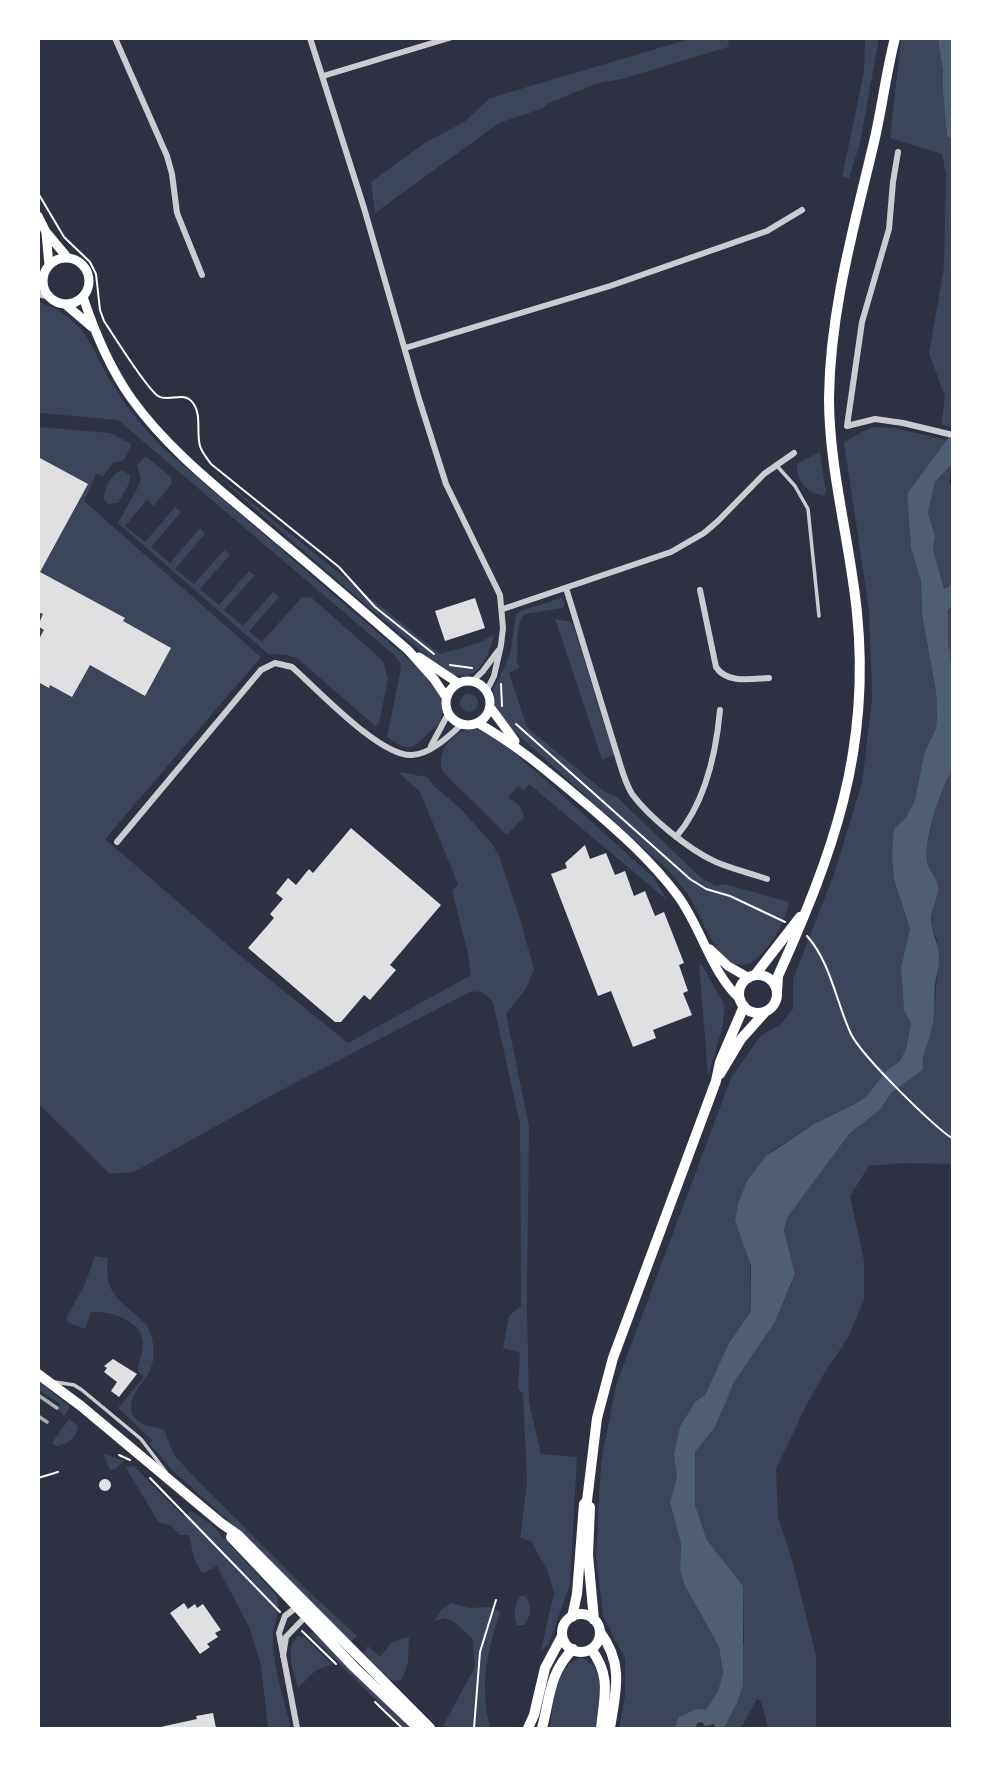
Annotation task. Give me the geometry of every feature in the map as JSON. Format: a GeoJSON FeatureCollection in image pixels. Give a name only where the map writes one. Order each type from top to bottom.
{"type":"FeatureCollection","features":[{"type":"Feature","properties":{"kind":"main road"},"geometry":{"type":"LineString","coordinates":[[887,38],[889,62]]}},
{"type":"Feature","properties":{"kind":"main road"},"geometry":{"type":"LineString","coordinates":[[716,1081],[741,1039],[776,1000],[778,976],[838,824],[857,735],[860,674],[857,613],[833,455],[830,384],[841,282],[877,131],[895,38]]}},
{"type":"Feature","properties":{"kind":"main road"},"geometry":{"type":"LineString","coordinates":[[38,216],[46,232],[68,257]]}},
{"type":"Feature","properties":{"kind":"main road"},"geometry":{"type":"LineString","coordinates":[[46,232],[49,265]]}},
{"type":"Feature","properties":{"kind":"main road"},"geometry":{"type":"LineString","coordinates":[[68,257],[77,260],[89,274],[88,290],[74,303],[65,304],[50,297],[41,279],[49,265],[59,258],[68,257]]}},
{"type":"Feature","properties":{"kind":"main road"},"geometry":{"type":"LineString","coordinates":[[83,297],[93,328],[111,364],[131,398],[153,425],[198,471],[408,650],[446,697],[448,714],[462,724],[478,723],[520,748],[629,841],[679,897],[730,990],[755,1012],[766,1012]]}},
{"type":"Feature","properties":{"kind":"main road"},"geometry":{"type":"LineString","coordinates":[[65,304],[93,328]]}},
{"type":"Feature","properties":{"kind":"main road"},"geometry":{"type":"LineString","coordinates":[[408,650],[458,682]]}},
{"type":"Feature","properties":{"kind":"main road"},"geometry":{"type":"LineString","coordinates":[[446,697],[451,687],[458,682],[473,681],[487,690],[490,707],[520,748]]}},
{"type":"Feature","properties":{"kind":"main road"},"geometry":{"type":"LineString","coordinates":[[478,723],[490,707]]}},
{"type":"Feature","properties":{"kind":"main road"},"geometry":{"type":"LineString","coordinates":[[572,1617],[577,1594],[584,1504],[587,1501],[597,1418],[613,1358],[716,1081],[720,1062],[742,1003],[741,988],[804,911]]}},
{"type":"Feature","properties":{"kind":"main road"},"geometry":{"type":"LineString","coordinates":[[706,945],[728,966],[752,977],[768,978],[774,983],[777,992]]}},
{"type":"Feature","properties":{"kind":"main road"},"geometry":{"type":"LineString","coordinates":[[38,1374],[252,1548],[430,1728]]}},
{"type":"Feature","properties":{"kind":"main road"},"geometry":{"type":"LineString","coordinates":[[587,1501],[590,1504],[588,1555],[594,1620],[611,1649],[616,1667],[616,1689],[610,1728]]}},
{"type":"Feature","properties":{"kind":"main road"},"geometry":{"type":"LineString","coordinates":[[221,1523],[305,1617],[418,1728]]}},
{"type":"Feature","properties":{"kind":"main road"},"geometry":{"type":"LineString","coordinates":[[527,1728],[534,1715],[544,1668],[562,1636],[565,1623],[572,1617],[585,1615],[594,1620]]}},
{"type":"Feature","properties":{"kind":"main road"},"geometry":{"type":"LineString","coordinates":[[562,1636],[573,1650],[584,1652],[596,1644],[600,1632]]}},
{"type":"Feature","properties":{"kind":"main road"},"geometry":{"type":"LineString","coordinates":[[591,1649],[603,1667],[606,1682],[601,1728]]}},
{"type":"Feature","properties":{"kind":"main road"},"geometry":{"type":"LineString","coordinates":[[542,1728],[554,1674],[573,1650]]}},
{"type":"Feature","properties":{"kind":"street"},"geometry":{"type":"LineString","coordinates":[[115,38],[167,156],[177,213],[202,275]]}},
{"type":"Feature","properties":{"kind":"street"},"geometry":{"type":"LineString","coordinates":[[310,38],[446,484],[495,582],[503,609],[503,628],[494,677],[487,690]]}},
{"type":"Feature","properties":{"kind":"street"},"geometry":{"type":"LineString","coordinates":[[323,76],[449,38]]}},
{"type":"Feature","properties":{"kind":"street"},"geometry":{"type":"LineString","coordinates":[[898,152],[889,229],[862,322],[847,426],[875,419],[953,435]]}},
{"type":"Feature","properties":{"kind":"street"},"geometry":{"type":"LineString","coordinates":[[405,348],[623,282],[767,232],[802,210]]}},
{"type":"Feature","properties":{"kind":"street"},"geometry":{"type":"LineString","coordinates":[[38,294],[50,297]]}},
{"type":"Feature","properties":{"kind":"street"},"geometry":{"type":"LineString","coordinates":[[503,609],[671,552],[689,543],[719,521],[764,474],[794,453]]}},
{"type":"Feature","properties":{"kind":"street"},"geometry":{"type":"LineString","coordinates":[[566,588],[627,785],[634,796],[676,836],[718,862],[767,879]]}},
{"type":"Feature","properties":{"kind":"street"},"geometry":{"type":"LineString","coordinates":[[700,590],[716,667],[721,674],[734,678],[769,678]]}},
{"type":"Feature","properties":{"kind":"street"},"geometry":{"type":"LineString","coordinates":[[473,681],[484,671],[499,649]]}},
{"type":"Feature","properties":{"kind":"street"},"geometry":{"type":"LineString","coordinates":[[117,842],[261,670],[275,663],[292,667],[376,742],[393,752],[414,755],[430,749],[462,724]]}},
{"type":"Feature","properties":{"kind":"street"},"geometry":{"type":"LineString","coordinates":[[676,836],[693,814],[704,786],[720,710]]}},
{"type":"Feature","properties":{"kind":"street"},"geometry":{"type":"LineString","coordinates":[[430,749],[448,714]]}},
{"type":"Feature","properties":{"kind":"street"},"geometry":{"type":"LineString","coordinates":[[283,1656],[286,1637],[305,1617],[307,1604],[296,1606],[285,1616],[279,1628],[279,1640],[297,1728]]}},
{"type":"Feature","properties":{"kind":"lane"},"geometry":{"type":"LineString","coordinates":[[777,466],[795,486],[808,509],[819,616]]}},
{"type":"Feature","properties":{"kind":"path"},"geometry":{"type":"LineString","coordinates":[[38,193],[64,237],[90,262],[96,274],[104,321],[145,382],[155,395],[163,399],[183,397],[195,406],[199,444],[211,464],[339,567],[375,607],[437,657]]}},
{"type":"Feature","properties":{"kind":"path"},"geometry":{"type":"LineString","coordinates":[[448,665],[477,669]]}},
{"type":"Feature","properties":{"kind":"path"},"geometry":{"type":"LineString","coordinates":[[498,679],[503,709]]}},
{"type":"Feature","properties":{"kind":"path"},"geometry":{"type":"LineString","coordinates":[[514,722],[534,743],[690,879],[786,922]]}},
{"type":"Feature","properties":{"kind":"path"},"geometry":{"type":"LineString","coordinates":[[804,933],[822,956],[852,1037],[864,1054],[953,1139]]}},
{"type":"Feature","properties":{"kind":"path"},"geometry":{"type":"LineString","coordinates":[[119,1455],[131,1461]]}},
{"type":"Feature","properties":{"kind":"path"},"geometry":{"type":"LineString","coordinates":[[38,1478],[58,1472]]}},
{"type":"Feature","properties":{"kind":"path"},"geometry":{"type":"LineString","coordinates":[[149,1477],[279,1611]]}},
{"type":"Feature","properties":{"kind":"path"},"geometry":{"type":"LineString","coordinates":[[474,1728],[480,1652],[496,1600]]}},
{"type":"Feature","properties":{"kind":"shaded area"},"geometry":{"type":"Polygon","coordinates":[[[693,38],[729,39],[728,47],[622,79],[598,83],[547,104],[544,108],[499,123],[375,213],[371,182],[426,142],[464,122],[490,98],[693,38]]]}},
{"type":"Feature","properties":{"kind":"shaded area"},"geometry":{"type":"Polygon","coordinates":[[[865,39],[878,39],[878,44],[860,143],[849,178],[842,177],[864,72],[865,39]]]}},
{"type":"Feature","properties":{"kind":"shaded area"},"geometry":{"type":"Polygon","coordinates":[[[901,39],[938,39],[947,136],[953,143],[952,427],[941,425],[945,396],[929,354],[944,267],[946,174],[942,154],[890,138],[901,39]]]}},
{"type":"Feature","properties":{"kind":"shaded area"},"geometry":{"type":"Polygon","coordinates":[[[938,39],[952,39],[952,143],[947,136],[938,39]]]}},
{"type":"Feature","properties":{"kind":"shaded area"},"geometry":{"type":"Polygon","coordinates":[[[38,301],[78,325],[123,400],[162,447],[432,681],[443,703],[439,725],[411,747],[404,747],[387,737],[401,664],[394,655],[118,420],[39,413],[38,301]]]}},
{"type":"Feature","properties":{"kind":"shaded area"},"geometry":{"type":"Polygon","coordinates":[[[39,427],[110,433],[130,443],[131,447],[124,460],[113,463],[103,476],[96,474],[84,501],[261,657],[105,839],[237,953],[348,1043],[471,975],[452,891],[458,884],[420,792],[398,772],[427,777],[461,809],[493,845],[499,856],[534,969],[526,989],[506,1014],[529,1126],[529,1403],[541,1454],[577,1457],[570,1585],[548,1646],[541,1650],[554,1593],[548,1572],[531,1541],[520,1538],[527,1482],[523,1394],[518,1388],[520,1353],[503,1348],[509,1316],[521,1306],[520,1124],[493,1002],[481,992],[470,992],[272,1095],[134,1172],[110,1174],[39,1104],[39,427]]]}},
{"type":"Feature","properties":{"kind":"shaded area"},"geometry":{"type":"Polygon","coordinates":[[[872,427],[895,428],[947,440],[907,495],[911,547],[921,581],[922,615],[936,692],[937,716],[936,728],[924,754],[915,800],[906,817],[894,829],[901,901],[910,929],[901,967],[904,1011],[911,1023],[906,1049],[900,1061],[886,1071],[867,1096],[814,1124],[773,1150],[747,1181],[735,1221],[750,1260],[751,1311],[729,1343],[705,1395],[695,1402],[677,1462],[677,1477],[670,1502],[681,1544],[680,1571],[685,1586],[719,1647],[723,1673],[718,1691],[706,1710],[675,1724],[674,1728],[619,1728],[625,1696],[625,1659],[603,1616],[596,1556],[601,1462],[616,1385],[731,1078],[761,1035],[780,1025],[793,1009],[793,979],[834,874],[862,783],[872,699],[869,611],[844,442],[872,427]]]}},
{"type":"Feature","properties":{"kind":"shaded area"},"geometry":{"type":"Polygon","coordinates":[[[952,433],[952,464],[935,482],[928,513],[935,536],[933,549],[944,589],[950,586],[953,574],[952,605],[948,611],[948,642],[953,679],[952,771],[934,815],[926,853],[928,866],[938,887],[931,918],[939,950],[939,966],[931,1034],[924,1053],[923,1070],[892,1092],[880,1110],[850,1133],[787,1218],[784,1230],[795,1274],[775,1322],[734,1382],[715,1427],[695,1452],[695,1505],[707,1540],[743,1586],[743,1685],[724,1728],[715,1728],[714,1724],[705,1726],[702,1722],[697,1723],[696,1728],[674,1728],[679,1717],[697,1709],[706,1710],[718,1691],[723,1673],[719,1647],[685,1586],[680,1571],[681,1544],[670,1502],[677,1477],[674,1454],[680,1427],[695,1402],[705,1395],[729,1343],[751,1311],[751,1265],[735,1221],[738,1204],[747,1181],[766,1156],[814,1124],[867,1096],[886,1071],[900,1061],[906,1049],[911,1023],[904,1011],[901,967],[910,929],[894,879],[894,829],[906,817],[915,800],[924,754],[936,728],[937,716],[936,692],[922,615],[921,581],[911,548],[907,494],[952,433]]]}},
{"type":"Feature","properties":{"kind":"shaded area"},"geometry":{"type":"Polygon","coordinates":[[[820,452],[826,491],[824,496],[804,486],[797,471],[797,464],[820,452]]]}},
{"type":"Feature","properties":{"kind":"shaded area"},"geometry":{"type":"Polygon","coordinates":[[[146,456],[171,477],[172,483],[154,506],[147,500],[125,526],[145,542],[175,507],[181,512],[151,547],[170,563],[200,528],[205,534],[175,569],[194,584],[224,550],[230,555],[200,589],[219,605],[249,571],[255,575],[224,610],[243,626],[273,592],[279,597],[249,631],[262,642],[302,597],[312,598],[383,661],[388,679],[379,724],[375,726],[297,658],[268,654],[118,523],[141,479],[137,465],[146,456]]]}},
{"type":"Feature","properties":{"kind":"shaded area"},"geometry":{"type":"Polygon","coordinates":[[[200,461],[440,654],[478,643],[494,635],[482,665],[469,675],[461,676],[440,667],[200,461]]]}},
{"type":"Feature","properties":{"kind":"shaded area"},"geometry":{"type":"Polygon","coordinates":[[[952,464],[949,482],[953,489],[952,574],[950,586],[944,589],[933,549],[935,536],[928,513],[935,482],[952,464]]]}},
{"type":"Feature","properties":{"kind":"shaded area"},"geometry":{"type":"Polygon","coordinates":[[[122,470],[130,475],[129,484],[118,503],[108,504],[104,500],[107,486],[115,474],[122,470]]]}},
{"type":"Feature","properties":{"kind":"shaded area"},"geometry":{"type":"Polygon","coordinates":[[[561,598],[565,603],[563,608],[525,614],[520,623],[516,658],[519,668],[509,673],[527,727],[605,792],[616,796],[700,877],[716,886],[725,884],[789,902],[777,933],[752,962],[740,965],[719,951],[691,899],[667,869],[497,716],[493,690],[510,655],[516,615],[520,611],[561,598]]]}},
{"type":"Feature","properties":{"kind":"shaded area"},"geometry":{"type":"Polygon","coordinates":[[[952,605],[952,679],[947,630],[952,605]]]}},
{"type":"Feature","properties":{"kind":"shaded area"},"geometry":{"type":"Polygon","coordinates":[[[555,619],[571,622],[573,625],[614,755],[602,760],[555,619]]]}},
{"type":"Feature","properties":{"kind":"shaded area"},"geometry":{"type":"Polygon","coordinates":[[[469,694],[475,697],[478,703],[475,709],[469,712],[463,709],[460,703],[463,697],[469,694]]]}},
{"type":"Feature","properties":{"kind":"shaded area"},"geometry":{"type":"Polygon","coordinates":[[[469,729],[483,729],[540,775],[654,878],[667,900],[529,784],[524,790],[518,786],[508,797],[520,806],[524,817],[507,835],[442,771],[443,751],[456,735],[469,729]]]}},
{"type":"Feature","properties":{"kind":"shaded area"},"geometry":{"type":"Polygon","coordinates":[[[952,771],[952,1164],[903,1163],[869,1166],[850,1196],[864,1260],[864,1300],[848,1338],[806,1406],[776,1469],[778,1517],[816,1655],[816,1728],[768,1728],[761,1701],[757,1699],[741,1728],[724,1728],[737,1703],[743,1671],[743,1586],[707,1540],[695,1505],[695,1452],[715,1427],[733,1382],[775,1322],[795,1275],[784,1230],[787,1218],[850,1133],[880,1110],[892,1092],[923,1070],[922,1058],[932,1030],[939,958],[937,939],[931,927],[932,903],[935,899],[926,852],[939,801],[952,771]]]}},
{"type":"Feature","properties":{"kind":"shaded area"},"geometry":{"type":"Polygon","coordinates":[[[699,964],[725,1006],[722,1029],[708,1076],[699,964]]]}},
{"type":"Feature","properties":{"kind":"shaded area"},"geometry":{"type":"Polygon","coordinates":[[[95,1256],[108,1258],[108,1278],[113,1292],[146,1325],[152,1338],[152,1365],[132,1399],[135,1418],[164,1430],[174,1455],[196,1479],[308,1591],[380,1657],[392,1642],[409,1637],[408,1663],[402,1679],[394,1682],[387,1678],[363,1653],[368,1647],[357,1636],[350,1642],[244,1535],[171,1469],[150,1444],[152,1440],[118,1408],[144,1377],[138,1372],[143,1344],[138,1329],[132,1323],[108,1313],[91,1312],[85,1329],[69,1323],[66,1318],[84,1286],[95,1256]]]}},
{"type":"Feature","properties":{"kind":"shaded area"},"geometry":{"type":"Polygon","coordinates":[[[39,1381],[70,1407],[64,1416],[57,1409],[60,1404],[39,1390],[39,1381]]]}},
{"type":"Feature","properties":{"kind":"shaded area"},"geometry":{"type":"Polygon","coordinates":[[[69,1419],[78,1426],[75,1434],[68,1442],[56,1446],[52,1443],[69,1419]]]}},
{"type":"Feature","properties":{"kind":"shaded area"},"geometry":{"type":"Polygon","coordinates":[[[103,1454],[106,1454],[124,1461],[110,1470],[103,1454]]]}},
{"type":"Feature","properties":{"kind":"shaded area"},"geometry":{"type":"Polygon","coordinates":[[[134,1466],[184,1517],[191,1511],[210,1523],[277,1596],[274,1651],[291,1728],[268,1728],[261,1666],[250,1629],[217,1566],[201,1572],[194,1558],[189,1535],[179,1535],[171,1526],[159,1523],[126,1468],[134,1466]]]}},
{"type":"Feature","properties":{"kind":"shaded area"},"geometry":{"type":"Polygon","coordinates":[[[520,1596],[526,1596],[530,1607],[529,1618],[524,1625],[517,1625],[515,1618],[515,1606],[520,1596]]]}},
{"type":"Feature","properties":{"kind":"shaded area"},"geometry":{"type":"Polygon","coordinates":[[[451,1603],[469,1608],[490,1607],[500,1612],[486,1670],[485,1697],[490,1728],[443,1726],[475,1667],[472,1638],[453,1621],[445,1618],[434,1621],[442,1609],[451,1603]]]}},
{"type":"Feature","properties":{"kind":"shaded area"},"geometry":{"type":"Polygon","coordinates":[[[312,1632],[412,1728],[404,1728],[308,1633],[312,1632]]]}},
{"type":"Feature","properties":{"kind":"shaded area"},"geometry":{"type":"Polygon","coordinates":[[[298,1636],[305,1638],[332,1664],[315,1671],[298,1688],[291,1654],[298,1636]]]}},
{"type":"Feature","properties":{"kind":"shaded area"},"geometry":{"type":"Polygon","coordinates":[[[581,1658],[596,1670],[599,1679],[600,1698],[595,1728],[550,1728],[560,1677],[565,1668],[581,1658]]]}},
{"type":"Feature","properties":{"kind":"building"},"geometry":{"type":"Polygon","coordinates":[[[38,457],[88,484],[40,572],[125,618],[123,621],[171,648],[145,696],[90,665],[72,697],[38,682],[38,641],[44,630],[38,626],[43,614],[38,612],[38,457]]]}},
{"type":"Feature","properties":{"kind":"building"},"geometry":{"type":"Polygon","coordinates":[[[475,598],[485,628],[445,641],[435,611],[475,598]]]}},
{"type":"Feature","properties":{"kind":"building"},"geometry":{"type":"Polygon","coordinates":[[[351,828],[441,905],[390,965],[396,970],[370,1000],[364,995],[341,1022],[335,1022],[248,948],[274,918],[270,914],[283,899],[276,893],[288,878],[296,885],[309,869],[313,873],[351,828]]]}},
{"type":"Feature","properties":{"kind":"building"},"geometry":{"type":"Polygon","coordinates":[[[585,845],[590,859],[606,853],[615,875],[625,871],[634,896],[645,891],[655,916],[664,912],[684,963],[679,965],[688,991],[683,993],[692,1015],[653,1030],[656,1038],[633,1047],[611,991],[598,996],[551,874],[567,868],[565,863],[585,845]]]}},
{"type":"Feature","properties":{"kind":"building"},"geometry":{"type":"Polygon","coordinates":[[[113,1359],[137,1374],[119,1397],[111,1391],[117,1382],[104,1372],[107,1368],[104,1366],[113,1359]]]}},
{"type":"Feature","properties":{"kind":"building"},"geometry":{"type":"Polygon","coordinates":[[[105,1479],[111,1485],[105,1491],[99,1485],[105,1479]]]}},
{"type":"Feature","properties":{"kind":"building"},"geometry":{"type":"Polygon","coordinates":[[[184,1603],[188,1609],[195,1604],[197,1608],[203,1604],[221,1630],[215,1633],[218,1637],[207,1644],[210,1647],[200,1654],[170,1613],[184,1603]]]}},
{"type":"Feature","properties":{"kind":"building"},"geometry":{"type":"Polygon","coordinates":[[[213,1713],[216,1728],[156,1728],[197,1719],[196,1716],[213,1713]]]}},
{"type":"Feature","properties":{"kind":"railway"},"geometry":{"type":"LineString","coordinates":[[38,1395],[57,1408]]}},
{"type":"Feature","properties":{"kind":"railway"},"geometry":{"type":"LineString","coordinates":[[38,1416],[47,1422]]}}]}
